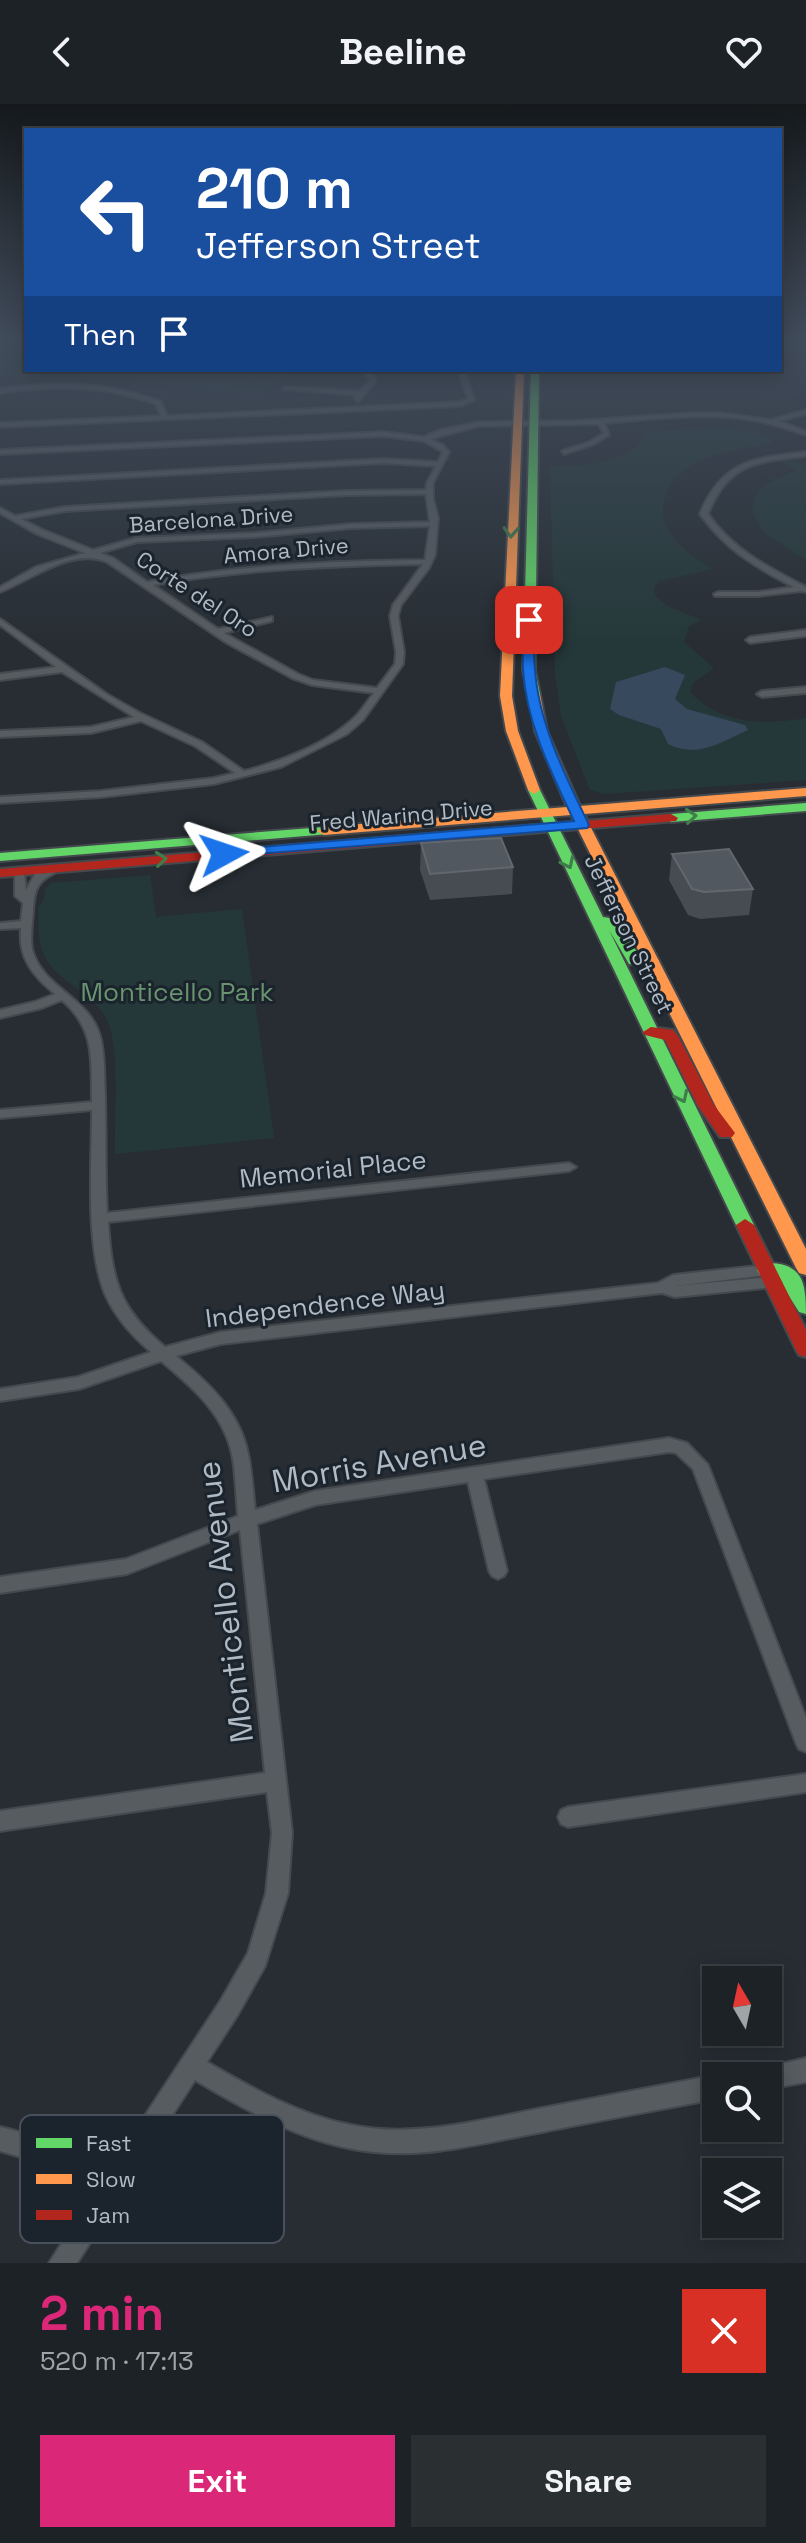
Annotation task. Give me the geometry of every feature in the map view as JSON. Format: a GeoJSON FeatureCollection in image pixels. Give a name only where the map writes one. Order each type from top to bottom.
{"type":"FeatureCollection","features":[{"type":"Feature","properties":{"kind":"main road","name":"Jefferson Street"},"geometry":{"type":"LineString","coordinates":[[523,440],[506,696],[512,731],[523,766],[547,820],[806,1350]]}},
{"type":"Feature","properties":{"kind":"main road","name":"Jefferson Street"},"geometry":{"type":"LineString","coordinates":[[524,440],[529,670],[541,731],[579,818],[806,1268]]}},
{"type":"Feature","properties":{"kind":"main road","name":"Fred Waring Drive"},"geometry":{"type":"LineString","coordinates":[[579,818],[806,792]]}},
{"type":"Feature","properties":{"kind":"main road","name":"Fred Waring Drive"},"geometry":{"type":"LineString","coordinates":[[0,857],[346,829],[806,807]]}},
{"type":"Feature","properties":{"kind":"main road","name":"Fred Waring Drive"},"geometry":{"type":"LineString","coordinates":[[9,872],[252,851],[547,820]]}},
{"type":"Feature","properties":{"kind":"main road"},"geometry":{"type":"LineString","coordinates":[[252,851],[253,845],[263,841],[346,829]]}},
{"type":"Feature","properties":{"kind":"main road"},"geometry":{"type":"LineString","coordinates":[[9,872],[32,861],[102,854],[141,845]]}},
{"type":"Feature","properties":{"kind":"main road"},"geometry":{"type":"LineString","coordinates":[[590,908],[615,927],[634,961],[651,961]]}},
{"type":"Feature","properties":{"kind":"main road"},"geometry":{"type":"LineString","coordinates":[[651,1032],[667,1033],[672,1039],[706,1106],[761,1178]]}},
{"type":"Feature","properties":{"kind":"main road"},"geometry":{"type":"LineString","coordinates":[[770,1276],[782,1270],[789,1275],[806,1307]]}},
{"type":"Feature","properties":{"kind":"street"},"geometry":{"type":"LineString","coordinates":[[0,452],[250,440]]}},
{"type":"Feature","properties":{"kind":"street"},"geometry":{"type":"LineString","coordinates":[[0,800],[169,787],[243,775],[299,756],[344,732],[360,718],[399,664],[394,616],[397,605],[428,562],[434,524],[429,492],[446,452],[442,447],[423,440]]}},
{"type":"Feature","properties":{"kind":"street"},"geometry":{"type":"LineString","coordinates":[[564,452],[597,440]]}},
{"type":"Feature","properties":{"kind":"street"},"geometry":{"type":"LineString","coordinates":[[804,589],[742,556],[717,535],[704,514],[710,495],[722,477],[746,465],[806,454]]}},
{"type":"Feature","properties":{"kind":"street"},"geometry":{"type":"LineString","coordinates":[[0,482],[383,461],[441,464]]}},
{"type":"Feature","properties":{"kind":"street"},"geometry":{"type":"LineString","coordinates":[[14,518],[65,509],[238,502],[346,493],[429,492]]}},
{"type":"Feature","properties":{"kind":"street","name":"Corte del Oro"},"geometry":{"type":"LineString","coordinates":[[0,510],[40,532],[110,560],[217,632],[295,676],[312,682],[380,691]]}},
{"type":"Feature","properties":{"kind":"street","name":"Barcelona Drive"},"geometry":{"type":"LineString","coordinates":[[0,590],[27,574],[117,544],[352,526],[434,524]]}},
{"type":"Feature","properties":{"kind":"street","name":"Amora Drive"},"geometry":{"type":"LineString","coordinates":[[148,584],[197,575],[370,561],[428,562]]}},
{"type":"Feature","properties":{"kind":"street"},"geometry":{"type":"LineString","coordinates":[[718,594],[804,589]]}},
{"type":"Feature","properties":{"kind":"street"},"geometry":{"type":"LineString","coordinates":[[217,632],[269,619]]}},
{"type":"Feature","properties":{"kind":"street"},"geometry":{"type":"LineString","coordinates":[[0,621],[65,669],[142,718],[206,746],[243,775]]}},
{"type":"Feature","properties":{"kind":"street"},"geometry":{"type":"LineString","coordinates":[[750,640],[806,633]]}},
{"type":"Feature","properties":{"kind":"street"},"geometry":{"type":"LineString","coordinates":[[0,677],[65,669]]}},
{"type":"Feature","properties":{"kind":"street"},"geometry":{"type":"LineString","coordinates":[[762,694],[806,690]]}},
{"type":"Feature","properties":{"kind":"street"},"geometry":{"type":"LineString","coordinates":[[0,734],[91,730],[142,718]]}},
{"type":"Feature","properties":{"kind":"street"},"geometry":{"type":"LineString","coordinates":[[27,901],[39,876],[57,868]]}},
{"type":"Feature","properties":{"kind":"street","name":"Monticello Avenue"},"geometry":{"type":"LineString","coordinates":[[9,872],[21,896],[27,901],[26,950],[33,964],[85,1015],[93,1030],[98,1061],[105,1266],[112,1292],[143,1340],[211,1397],[230,1424],[240,1453],[249,1519],[282,1833],[277,1893],[257,1958],[159,2115]]}},
{"type":"Feature","properties":{"kind":"street"},"geometry":{"type":"LineString","coordinates":[[0,926],[27,924]]}},
{"type":"Feature","properties":{"kind":"street"},"geometry":{"type":"LineString","coordinates":[[0,1014],[64,995]]}},
{"type":"Feature","properties":{"kind":"street"},"geometry":{"type":"LineString","coordinates":[[0,1114],[99,1105]]}},
{"type":"Feature","properties":{"kind":"street","name":"Memorial Place"},"geometry":{"type":"LineString","coordinates":[[102,1218],[569,1167]]}},
{"type":"Feature","properties":{"kind":"street","name":"Independence Way"},"geometry":{"type":"LineString","coordinates":[[0,1395],[79,1383],[221,1338],[662,1288],[675,1292],[770,1276]]}},
{"type":"Feature","properties":{"kind":"street","name":"Morris Avenue"},"geometry":{"type":"LineString","coordinates":[[0,1585],[127,1566],[249,1519],[315,1498],[624,1454],[657,1446],[681,1448],[700,1465],[806,1743]]}},
{"type":"Feature","properties":{"kind":"street"},"geometry":{"type":"LineString","coordinates":[[475,1476],[498,1571]]}},
{"type":"Feature","properties":{"kind":"street"},"geometry":{"type":"LineString","coordinates":[[0,1821],[277,1781]]}},
{"type":"Feature","properties":{"kind":"street"},"geometry":{"type":"LineString","coordinates":[[568,1817],[806,1783]]}},
{"type":"Feature","properties":{"kind":"street"},"geometry":{"type":"LineString","coordinates":[[191,2065],[259,2106],[280,2115]]}},
{"type":"Feature","properties":{"kind":"street"},"geometry":{"type":"LineString","coordinates":[[782,2074],[806,2070]]}},
{"type":"Feature","properties":{"kind":"street"},"geometry":{"type":"LineString","coordinates":[[284,2116],[354,2138],[408,2141],[466,2135],[702,2090]]}},
{"type":"Feature","properties":{"kind":"street"},"geometry":{"type":"LineString","coordinates":[[0,2139],[20,2142]]}},
{"type":"Feature","properties":{"kind":"street","name":"Monticello Avenue"},"geometry":{"type":"LineString","coordinates":[[62,2263],[75,2243]]}},
{"type":"Feature","properties":{"kind":"green space"},"geometry":{"type":"Polygon","coordinates":[[[641,442],[775,442],[714,456],[676,477],[665,498],[664,520],[675,540],[712,569],[659,581],[654,587],[655,596],[668,606],[702,620],[689,626],[684,642],[714,668],[693,683],[690,692],[702,703],[729,717],[744,720],[775,722],[806,718],[806,780],[604,794],[590,790],[561,716],[555,672],[550,467],[605,461],[619,457],[641,442]]]}},
{"type":"Feature","properties":{"kind":"green space"},"geometry":{"type":"Polygon","coordinates":[[[786,459],[806,466],[806,560],[764,533],[752,512],[762,488],[798,469],[777,461],[786,459]]]}},
{"type":"Feature","properties":{"kind":"green space","name":"Monticello Park"},"geometry":{"type":"Polygon","coordinates":[[[150,875],[156,917],[242,909],[274,1138],[115,1154],[114,1048],[107,1020],[94,1002],[50,965],[39,937],[38,907],[44,900],[45,889],[51,883],[150,875]]]}},
{"type":"Feature","properties":{"kind":"water"},"geometry":{"type":"Polygon","coordinates":[[[665,667],[685,675],[675,699],[687,709],[745,725],[748,730],[719,744],[689,750],[668,744],[661,729],[610,709],[616,682],[665,667]]]}},
{"type":"Feature","properties":{"kind":"building"},"geometry":{"type":"Polygon","coordinates":[[[501,838],[513,867],[430,874],[421,843],[501,838]]]}},
{"type":"Feature","properties":{"kind":"building"},"geometry":{"type":"Polygon","coordinates":[[[729,849],[753,889],[704,892],[692,889],[672,854],[729,849]]]}},
{"type":"Feature","properties":{"kind":"traffic: fast"},"geometry":{"type":"LineString","coordinates":[[534,440],[529,670],[534,694]]}},
{"type":"Feature","properties":{"kind":"traffic: fast"},"geometry":{"type":"LineString","coordinates":[[534,790],[745,1225]]}},
{"type":"Feature","properties":{"kind":"traffic: fast"},"geometry":{"type":"LineString","coordinates":[[671,818],[806,807]]}},
{"type":"Feature","properties":{"kind":"traffic: fast"},"geometry":{"type":"LineString","coordinates":[[0,857],[324,831]]}},
{"type":"Feature","properties":{"kind":"traffic: fast"},"geometry":{"type":"LineString","coordinates":[[606,921],[615,927],[634,961],[651,961]]}},
{"type":"Feature","properties":{"kind":"traffic: fast"},"geometry":{"type":"LineString","coordinates":[[767,1270],[782,1270],[791,1279],[806,1307]]}},
{"type":"Feature","properties":{"kind":"traffic: slow"},"geometry":{"type":"LineString","coordinates":[[517,440],[506,696],[512,731],[534,790]]}},
{"type":"Feature","properties":{"kind":"traffic: slow"},"geometry":{"type":"LineString","coordinates":[[534,694],[541,731],[560,780],[806,1268]]}},
{"type":"Feature","properties":{"kind":"traffic: slow"},"geometry":{"type":"LineString","coordinates":[[324,831],[806,792]]}},
{"type":"Feature","properties":{"kind":"traffic: jam"},"geometry":{"type":"LineString","coordinates":[[0,873],[671,818]]}},
{"type":"Feature","properties":{"kind":"traffic: jam"},"geometry":{"type":"LineString","coordinates":[[651,1032],[667,1033],[672,1039],[706,1106],[726,1133]]}},
{"type":"Feature","properties":{"kind":"traffic: jam"},"geometry":{"type":"LineString","coordinates":[[745,1225],[806,1350]]}},
{"type":"Feature","properties":{"kind":"route"},"geometry":{"type":"LineString","coordinates":[[224,854],[582,825],[541,731],[529,670],[529,620]]}}]}
